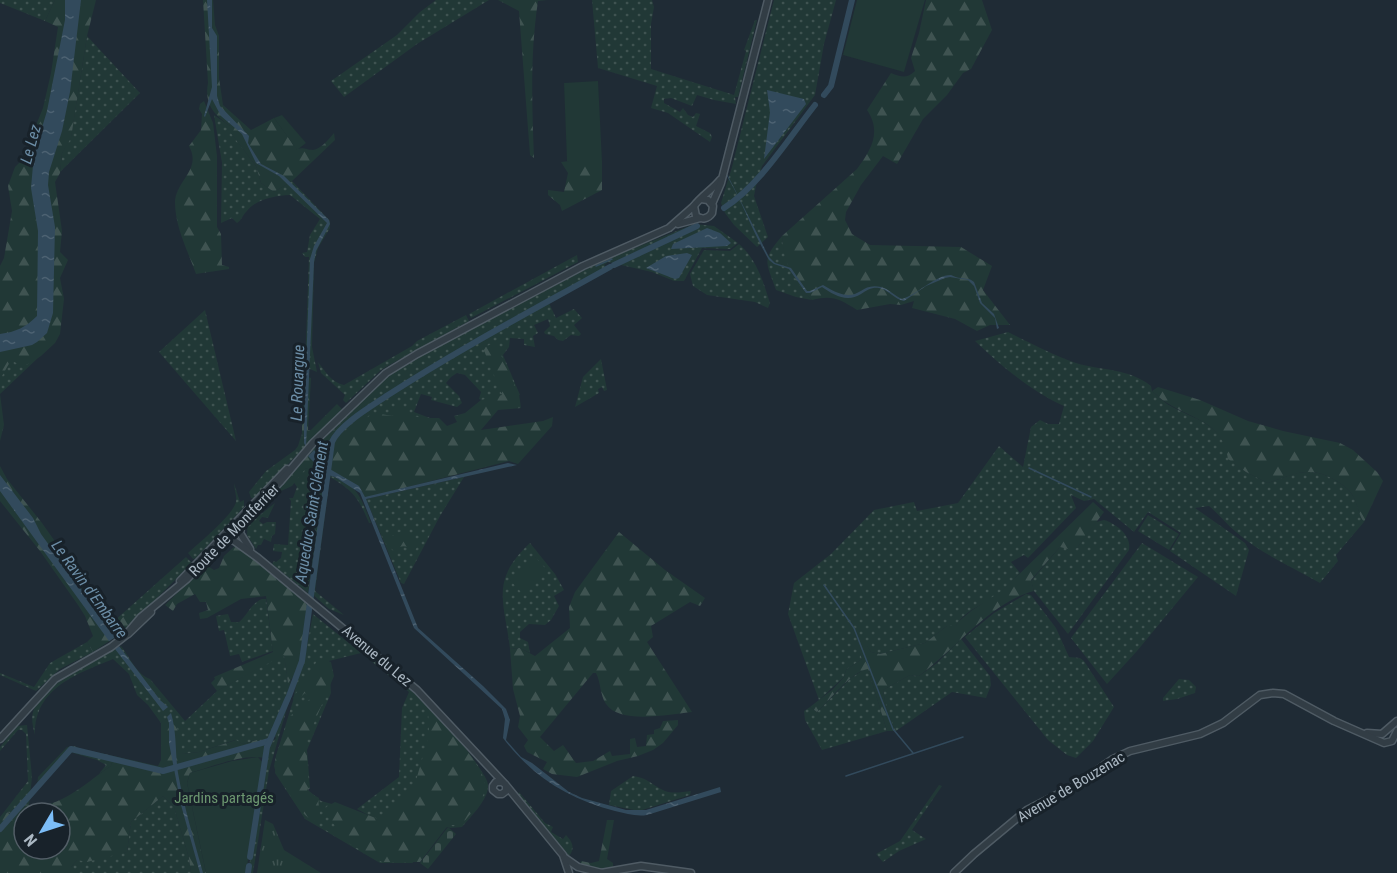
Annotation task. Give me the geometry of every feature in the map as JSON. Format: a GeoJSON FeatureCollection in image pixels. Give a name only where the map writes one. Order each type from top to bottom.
{"type":"FeatureCollection","features":[{"type":"Feature","properties":{"kind":"street"},"geometry":{"type":"LineString","coordinates":[[671,226],[710,216],[713,211],[712,204],[722,178],[768,0]]}},
{"type":"Feature","properties":{"kind":"street"},"geometry":{"type":"LineString","coordinates":[[671,226],[712,190],[722,178]]}},
{"type":"Feature","properties":{"kind":"street"},"geometry":{"type":"LineString","coordinates":[[701,199],[708,200],[712,204]]}},
{"type":"Feature","properties":{"kind":"street"},"geometry":{"type":"LineString","coordinates":[[694,206],[694,213],[701,218]]}},
{"type":"Feature","properties":{"kind":"street","name":"Route de Montferrier"},"geometry":{"type":"LineString","coordinates":[[168,595],[223,543],[242,514],[313,443],[372,385],[397,366],[600,258],[671,226]]}},
{"type":"Feature","properties":{"kind":"street","name":"Route de Montferrier"},"geometry":{"type":"LineString","coordinates":[[0,739],[55,679],[111,647],[168,595],[231,531],[243,523],[286,476],[296,461]]}},
{"type":"Feature","properties":{"kind":"street"},"geometry":{"type":"LineString","coordinates":[[223,543],[230,539],[240,540],[240,529],[243,523]]}},
{"type":"Feature","properties":{"kind":"street","name":"Avenue du Lez"},"geometry":{"type":"LineString","coordinates":[[231,531],[258,558],[417,690],[504,784],[562,855]]}},
{"type":"Feature","properties":{"kind":"street","name":"Avenue de Bouzenac"},"geometry":{"type":"LineString","coordinates":[[954,873],[1027,810],[1074,786],[1113,759],[1130,751],[1200,734],[1223,723],[1260,695],[1284,694],[1334,721],[1382,742]]}},
{"type":"Feature","properties":{"kind":"street"},"geometry":{"type":"LineString","coordinates":[[1385,733],[1395,734],[1391,742],[1386,744],[1381,739],[1385,733],[1397,721]]}},
{"type":"Feature","properties":{"kind":"street","name":"Avenue de Bouzenac"},"geometry":{"type":"LineString","coordinates":[[1358,731],[1385,733]]}},
{"type":"Feature","properties":{"kind":"street","name":"Avenue du Lez"},"geometry":{"type":"LineString","coordinates":[[486,765],[493,786]]}},
{"type":"Feature","properties":{"kind":"street"},"geometry":{"type":"LineString","coordinates":[[502,794],[506,790],[504,784],[497,782],[493,786],[495,793],[519,802]]}},
{"type":"Feature","properties":{"kind":"street","name":"Avenue de Bouzenac"},"geometry":{"type":"LineString","coordinates":[[960,873],[986,845]]}},
{"type":"Feature","properties":{"kind":"street"},"geometry":{"type":"LineString","coordinates":[[562,855],[584,870]]}},
{"type":"Feature","properties":{"kind":"street"},"geometry":{"type":"LineString","coordinates":[[562,855],[569,873]]}},
{"type":"Feature","properties":{"kind":"street"},"geometry":{"type":"LineString","coordinates":[[569,873],[573,868],[602,873],[648,866],[691,873]]}},
{"type":"Feature","properties":{"kind":"green space"},"geometry":{"type":"Polygon","coordinates":[[[0,0],[55,0],[45,21],[0,3],[0,0]]]}},
{"type":"Feature","properties":{"kind":"green space"},"geometry":{"type":"Polygon","coordinates":[[[55,0],[96,0],[87,36],[71,138],[62,153],[60,173],[55,182],[62,231],[60,252],[68,260],[60,278],[64,299],[60,334],[55,343],[28,364],[18,364],[11,360],[2,376],[0,394],[0,266],[4,258],[12,211],[8,186],[15,167],[22,160],[43,108],[51,73],[58,27],[45,21],[55,0]]]}},
{"type":"Feature","properties":{"kind":"green space"},"geometry":{"type":"Polygon","coordinates":[[[203,0],[213,0],[215,25],[219,36],[219,78],[223,105],[251,130],[274,118],[297,149],[319,148],[334,133],[335,140],[292,181],[274,192],[261,183],[256,166],[230,132],[230,126],[219,118],[209,103],[203,0]]]}},
{"type":"Feature","properties":{"kind":"green space"},"geometry":{"type":"Polygon","coordinates":[[[436,0],[489,0],[417,44],[344,97],[331,81],[397,35],[436,0]]]}},
{"type":"Feature","properties":{"kind":"green space"},"geometry":{"type":"Polygon","coordinates":[[[498,0],[547,0],[538,1],[534,41],[532,99],[534,158],[530,155],[519,11],[498,0]]]}},
{"type":"Feature","properties":{"kind":"green space"},"geometry":{"type":"Polygon","coordinates":[[[592,0],[652,0],[654,7],[651,24],[651,69],[734,95],[746,51],[744,50],[755,20],[757,20],[738,97],[735,97],[736,104],[697,95],[692,106],[671,98],[664,99],[664,103],[680,112],[683,108],[688,115],[693,117],[696,113],[700,114],[696,126],[710,133],[712,137],[710,142],[668,113],[651,108],[657,86],[598,68],[592,0]]]}},
{"type":"Feature","properties":{"kind":"green space"},"geometry":{"type":"Polygon","coordinates":[[[774,0],[836,0],[824,44],[815,95],[762,166],[754,196],[768,237],[757,247],[734,225],[721,203],[774,0]]]}},
{"type":"Feature","properties":{"kind":"green space"},"geometry":{"type":"Polygon","coordinates":[[[857,0],[925,0],[904,72],[843,55],[857,0]]]}},
{"type":"Feature","properties":{"kind":"green space"},"geometry":{"type":"Polygon","coordinates":[[[926,0],[982,0],[992,30],[971,69],[963,73],[947,95],[923,119],[897,164],[883,156],[861,185],[846,212],[845,220],[852,234],[870,245],[961,247],[992,266],[983,290],[1010,325],[990,325],[977,331],[955,319],[912,308],[914,301],[901,305],[890,304],[857,310],[836,299],[812,300],[795,279],[787,263],[782,236],[857,169],[867,155],[873,141],[874,126],[867,110],[891,73],[904,76],[915,71],[911,58],[926,0]]]}},
{"type":"Feature","properties":{"kind":"green space"},"geometry":{"type":"Polygon","coordinates":[[[87,36],[140,93],[60,172],[62,153],[71,137],[87,36]]]}},
{"type":"Feature","properties":{"kind":"green space"},"geometry":{"type":"Polygon","coordinates":[[[598,81],[602,161],[567,161],[564,83],[598,81]]]}},
{"type":"Feature","properties":{"kind":"green space"},"geometry":{"type":"Polygon","coordinates":[[[204,101],[213,123],[217,156],[217,227],[221,234],[222,265],[229,269],[196,274],[180,230],[175,202],[179,187],[191,168],[192,154],[189,146],[201,130],[202,114],[199,109],[200,104],[204,101]]]}},
{"type":"Feature","properties":{"kind":"green space"},"geometry":{"type":"Polygon","coordinates":[[[214,115],[230,126],[231,133],[256,166],[261,183],[274,192],[292,181],[330,221],[330,228],[318,248],[314,263],[312,347],[317,372],[305,367],[309,257],[305,257],[302,253],[307,252],[310,235],[320,219],[290,195],[260,201],[250,208],[237,223],[232,218],[221,223],[222,163],[214,115]]]}},
{"type":"Feature","properties":{"kind":"green space"},"geometry":{"type":"Polygon","coordinates":[[[282,115],[306,143],[297,150],[274,118],[282,115]]]}},
{"type":"Feature","properties":{"kind":"green space"},"geometry":{"type":"Polygon","coordinates":[[[587,159],[602,161],[602,190],[562,211],[560,205],[548,195],[548,190],[564,192],[568,173],[561,162],[587,159]]]}},
{"type":"Feature","properties":{"kind":"green space"},"geometry":{"type":"Polygon","coordinates":[[[694,224],[714,226],[738,243],[730,249],[702,248],[684,281],[674,281],[652,272],[608,262],[604,265],[609,268],[549,303],[556,318],[574,309],[582,318],[574,325],[581,334],[571,335],[563,341],[558,340],[544,332],[550,326],[548,319],[534,325],[538,333],[533,336],[535,347],[524,345],[524,339],[510,338],[509,347],[503,355],[520,395],[484,401],[479,399],[481,392],[465,375],[457,373],[446,383],[459,396],[462,403],[457,407],[431,400],[432,397],[421,394],[414,412],[443,423],[340,434],[333,430],[382,381],[413,360],[600,262],[694,224]]]}},
{"type":"Feature","properties":{"kind":"green space"},"geometry":{"type":"Polygon","coordinates":[[[782,236],[792,271],[812,300],[776,290],[767,262],[768,256],[782,236]]]}},
{"type":"Feature","properties":{"kind":"green space"},"geometry":{"type":"Polygon","coordinates":[[[739,244],[759,271],[770,303],[768,308],[755,302],[707,295],[693,286],[690,274],[704,250],[730,251],[739,244]]]}},
{"type":"Feature","properties":{"kind":"green space"},"geometry":{"type":"Polygon","coordinates":[[[577,255],[578,262],[471,318],[469,314],[577,255]]]}},
{"type":"Feature","properties":{"kind":"green space"},"geometry":{"type":"Polygon","coordinates":[[[205,310],[236,441],[159,352],[205,310]]]}},
{"type":"Feature","properties":{"kind":"green space"},"geometry":{"type":"Polygon","coordinates":[[[466,315],[469,321],[381,370],[346,403],[343,400],[345,395],[321,373],[318,362],[332,379],[344,385],[417,341],[466,315]]]}},
{"type":"Feature","properties":{"kind":"green space"},"geometry":{"type":"Polygon","coordinates":[[[1008,332],[1076,363],[1124,373],[1143,380],[1167,404],[1214,430],[1221,437],[1229,459],[1246,472],[1268,483],[1302,472],[1326,475],[1351,493],[1364,522],[1336,555],[1338,561],[1320,583],[1255,547],[1232,529],[1209,506],[1195,508],[1245,543],[1249,550],[1236,596],[1170,551],[1181,533],[1148,512],[1134,532],[1094,499],[1084,501],[1071,495],[1076,508],[1028,558],[1024,555],[1011,562],[1020,573],[1002,592],[970,611],[956,626],[947,626],[925,643],[880,654],[871,652],[867,646],[860,652],[862,659],[846,670],[844,677],[819,700],[788,614],[794,583],[831,554],[874,510],[914,502],[917,511],[958,503],[999,446],[1023,467],[1031,427],[1040,420],[1048,424],[1059,424],[1064,406],[1029,386],[975,341],[1008,332]]]}},
{"type":"Feature","properties":{"kind":"green space"},"geometry":{"type":"Polygon","coordinates":[[[495,342],[519,394],[521,408],[498,410],[481,430],[543,421],[553,417],[552,426],[518,464],[509,461],[365,498],[360,488],[328,470],[325,478],[306,468],[292,486],[281,491],[278,488],[306,455],[333,430],[343,433],[374,413],[393,416],[396,403],[399,401],[406,414],[422,418],[439,418],[447,426],[457,422],[454,416],[465,413],[481,400],[502,395],[483,348],[495,342]]]}},
{"type":"Feature","properties":{"kind":"green space"},"geometry":{"type":"Polygon","coordinates":[[[40,356],[0,394],[0,358],[40,356]]]}},
{"type":"Feature","properties":{"kind":"green space"},"geometry":{"type":"Polygon","coordinates":[[[601,359],[607,390],[604,391],[602,387],[598,389],[599,393],[575,407],[583,377],[601,359]]]}},
{"type":"Feature","properties":{"kind":"green space"},"geometry":{"type":"Polygon","coordinates":[[[302,375],[311,378],[308,430],[311,430],[337,404],[342,409],[305,447],[302,433],[302,375]]]}},
{"type":"Feature","properties":{"kind":"green space"},"geometry":{"type":"Polygon","coordinates":[[[1158,387],[1200,400],[1248,421],[1340,443],[1353,450],[1377,472],[1383,481],[1364,522],[1355,499],[1349,491],[1326,475],[1302,472],[1268,483],[1246,472],[1228,459],[1225,447],[1214,430],[1163,400],[1152,391],[1158,387]]]}},
{"type":"Feature","properties":{"kind":"green space"},"geometry":{"type":"Polygon","coordinates":[[[0,394],[4,425],[0,441],[0,394]]]}},
{"type":"Feature","properties":{"kind":"green space"},"geometry":{"type":"Polygon","coordinates":[[[302,433],[305,447],[254,498],[251,498],[249,492],[266,471],[295,450],[302,433]]]}},
{"type":"Feature","properties":{"kind":"green space"},"geometry":{"type":"Polygon","coordinates":[[[0,466],[7,479],[42,523],[114,625],[129,612],[137,618],[120,634],[93,652],[87,642],[93,636],[85,616],[40,551],[0,501],[0,466]]]}},
{"type":"Feature","properties":{"kind":"green space"},"geometry":{"type":"Polygon","coordinates":[[[306,468],[325,478],[308,593],[272,564],[281,558],[282,552],[273,551],[274,544],[288,545],[291,501],[289,498],[293,498],[297,487],[293,481],[306,468]]]}},
{"type":"Feature","properties":{"kind":"green space"},"geometry":{"type":"Polygon","coordinates":[[[328,475],[346,482],[357,492],[371,523],[355,496],[330,477],[315,591],[344,615],[329,609],[311,593],[328,475]]]}},
{"type":"Feature","properties":{"kind":"green space"},"geometry":{"type":"Polygon","coordinates":[[[464,477],[440,516],[404,584],[401,583],[366,499],[464,477]]]}},
{"type":"Feature","properties":{"kind":"green space"},"geometry":{"type":"Polygon","coordinates":[[[234,483],[240,502],[244,500],[244,507],[193,559],[188,553],[234,508],[236,500],[234,483]]]}},
{"type":"Feature","properties":{"kind":"green space"},"geometry":{"type":"Polygon","coordinates":[[[1093,502],[1104,512],[1077,548],[1072,550],[1060,547],[1031,580],[1034,591],[1018,597],[987,616],[919,676],[910,675],[883,690],[896,731],[887,731],[868,669],[855,675],[817,712],[810,707],[833,689],[844,677],[846,670],[862,659],[858,646],[861,641],[864,641],[871,652],[880,654],[925,643],[947,626],[956,626],[971,611],[1003,590],[1093,502]]]}},
{"type":"Feature","properties":{"kind":"green space"},"geometry":{"type":"Polygon","coordinates":[[[275,503],[268,518],[262,517],[259,521],[263,524],[276,522],[275,534],[271,542],[264,539],[256,549],[247,535],[248,519],[251,522],[275,503]]]}},
{"type":"Feature","properties":{"kind":"green space"},"geometry":{"type":"Polygon","coordinates":[[[1148,515],[1179,534],[1169,550],[1138,531],[1148,515]]]}},
{"type":"Feature","properties":{"kind":"green space"},"geometry":{"type":"Polygon","coordinates":[[[1104,520],[1114,524],[1126,535],[1129,550],[1068,634],[1034,591],[1031,581],[1060,547],[1077,548],[1096,522],[1104,520]]]}},
{"type":"Feature","properties":{"kind":"green space"},"geometry":{"type":"Polygon","coordinates":[[[403,531],[413,534],[418,546],[415,550],[404,546],[394,551],[384,542],[389,536],[403,531]]]}},
{"type":"Feature","properties":{"kind":"green space"},"geometry":{"type":"Polygon","coordinates":[[[619,532],[665,570],[705,598],[700,606],[690,602],[651,626],[653,637],[647,642],[692,712],[646,717],[622,714],[606,704],[598,677],[596,673],[593,673],[540,737],[554,751],[563,745],[576,763],[593,761],[610,751],[612,756],[630,754],[630,739],[635,738],[637,747],[646,746],[647,735],[654,734],[654,730],[660,728],[663,721],[678,720],[678,725],[663,743],[638,756],[617,761],[577,777],[552,774],[543,769],[547,762],[527,752],[524,746],[528,740],[518,727],[520,716],[513,689],[510,649],[520,648],[535,656],[570,628],[569,607],[575,592],[619,532]]]}},
{"type":"Feature","properties":{"kind":"green space"},"geometry":{"type":"Polygon","coordinates":[[[530,543],[555,574],[564,590],[554,596],[559,606],[551,620],[545,625],[529,624],[520,632],[520,638],[528,642],[530,653],[520,648],[510,649],[503,593],[504,581],[509,569],[530,543]]]}},
{"type":"Feature","properties":{"kind":"green space"},"geometry":{"type":"Polygon","coordinates":[[[1142,543],[1198,577],[1107,684],[1071,638],[1142,543]]]}},
{"type":"Feature","properties":{"kind":"green space"},"geometry":{"type":"Polygon","coordinates":[[[236,545],[308,603],[301,657],[288,683],[284,655],[217,691],[211,683],[214,677],[273,652],[266,596],[241,599],[207,618],[200,619],[199,613],[208,610],[206,602],[200,602],[195,594],[177,604],[173,611],[165,605],[206,565],[214,570],[219,568],[224,556],[236,545]]]}},
{"type":"Feature","properties":{"kind":"green space"},"geometry":{"type":"Polygon","coordinates":[[[186,557],[192,563],[137,618],[129,613],[114,625],[113,622],[186,557]]]}},
{"type":"Feature","properties":{"kind":"green space"},"geometry":{"type":"Polygon","coordinates":[[[535,557],[546,569],[521,592],[510,580],[535,557]]]}},
{"type":"Feature","properties":{"kind":"green space"},"geometry":{"type":"Polygon","coordinates":[[[1026,594],[1031,595],[1056,628],[1069,657],[1080,658],[1084,661],[1114,707],[1093,741],[1076,758],[1067,755],[1048,740],[965,637],[994,613],[1026,594]]]}},
{"type":"Feature","properties":{"kind":"green space"},"geometry":{"type":"Polygon","coordinates":[[[262,599],[266,599],[273,651],[242,662],[239,654],[230,656],[224,630],[219,631],[216,616],[228,614],[231,622],[239,622],[262,599]]]}},
{"type":"Feature","properties":{"kind":"green space"},"geometry":{"type":"Polygon","coordinates":[[[313,614],[361,653],[329,661],[331,693],[307,750],[310,788],[308,790],[321,801],[354,810],[407,843],[413,863],[380,863],[305,819],[275,773],[276,756],[293,701],[297,678],[303,666],[313,614]]]}},
{"type":"Feature","properties":{"kind":"green space"},"geometry":{"type":"Polygon","coordinates":[[[961,639],[990,676],[991,685],[986,698],[952,692],[896,731],[891,722],[883,690],[910,675],[919,676],[937,663],[961,639]]]}},
{"type":"Feature","properties":{"kind":"green space"},"geometry":{"type":"Polygon","coordinates":[[[87,642],[93,652],[60,669],[36,691],[0,675],[0,673],[34,687],[50,663],[87,642]]]}},
{"type":"Feature","properties":{"kind":"green space"},"geometry":{"type":"Polygon","coordinates":[[[121,646],[137,669],[150,679],[185,721],[217,691],[284,654],[288,682],[291,681],[288,691],[289,701],[269,771],[253,873],[248,873],[267,754],[270,744],[276,738],[272,732],[265,741],[260,743],[256,740],[243,744],[235,740],[199,752],[183,754],[166,719],[161,723],[148,705],[137,695],[129,674],[113,659],[72,677],[50,694],[42,705],[35,735],[33,712],[47,692],[85,665],[121,646]]]}},
{"type":"Feature","properties":{"kind":"green space"},"geometry":{"type":"Polygon","coordinates":[[[367,653],[415,694],[444,723],[458,738],[485,778],[488,786],[484,799],[462,827],[450,828],[435,821],[390,827],[357,809],[399,777],[402,708],[409,692],[365,656],[367,653]]]}},
{"type":"Feature","properties":{"kind":"green space"},"geometry":{"type":"Polygon","coordinates":[[[319,658],[331,662],[334,676],[306,742],[309,785],[307,791],[319,798],[319,821],[307,816],[295,803],[274,766],[289,717],[311,698],[305,693],[296,701],[293,698],[319,658]]]}},
{"type":"Feature","properties":{"kind":"green space"},"geometry":{"type":"Polygon","coordinates":[[[868,669],[887,731],[822,750],[805,720],[804,711],[810,707],[817,712],[851,678],[868,669]]]}},
{"type":"Feature","properties":{"kind":"green space"},"geometry":{"type":"Polygon","coordinates":[[[1179,679],[1189,680],[1196,687],[1195,693],[1163,701],[1163,698],[1179,679]]]}},
{"type":"Feature","properties":{"kind":"green space"},"geometry":{"type":"Polygon","coordinates":[[[428,708],[477,765],[485,784],[485,790],[477,806],[462,825],[450,825],[446,828],[420,862],[382,862],[322,828],[324,824],[333,831],[336,827],[328,817],[326,807],[335,802],[378,819],[413,791],[429,735],[428,708]]]}},
{"type":"Feature","properties":{"kind":"green space"},"geometry":{"type":"Polygon","coordinates":[[[165,719],[177,727],[183,754],[199,752],[236,740],[243,744],[257,740],[266,745],[265,758],[247,757],[190,773],[187,783],[206,873],[191,873],[189,858],[174,807],[163,796],[131,822],[127,852],[87,862],[77,860],[71,867],[71,873],[0,873],[0,817],[4,812],[12,813],[12,861],[72,861],[72,801],[57,801],[111,766],[113,758],[85,751],[158,766],[161,760],[161,723],[165,719]]]}},
{"type":"Feature","properties":{"kind":"green space"},"geometry":{"type":"Polygon","coordinates":[[[27,725],[32,777],[29,801],[13,801],[28,781],[26,734],[18,730],[0,751],[0,747],[17,726],[27,725]]]}},
{"type":"Feature","properties":{"kind":"green space"},"geometry":{"type":"Polygon","coordinates":[[[74,746],[113,758],[111,766],[99,774],[106,765],[70,752],[37,787],[38,777],[67,747],[74,746]]]}},
{"type":"Feature","properties":{"kind":"green space","name":"Jardins partagés"},"geometry":{"type":"Polygon","coordinates":[[[258,757],[263,763],[246,873],[206,873],[187,783],[190,773],[232,761],[258,757]]]}},
{"type":"Feature","properties":{"kind":"green space"},"geometry":{"type":"Polygon","coordinates":[[[633,776],[646,780],[665,791],[674,793],[691,791],[690,795],[639,811],[609,805],[611,791],[633,776]]]}},
{"type":"Feature","properties":{"kind":"green space"},"geometry":{"type":"Polygon","coordinates":[[[939,785],[942,786],[912,830],[926,839],[899,851],[883,862],[876,854],[900,841],[939,785]]]}},
{"type":"Feature","properties":{"kind":"green space"},"geometry":{"type":"Polygon","coordinates":[[[519,792],[545,823],[553,827],[551,832],[563,839],[566,835],[573,848],[569,856],[518,794],[519,792]]]}},
{"type":"Feature","properties":{"kind":"green space"},"geometry":{"type":"Polygon","coordinates":[[[163,796],[174,807],[189,858],[191,873],[71,873],[71,867],[77,860],[127,852],[131,822],[163,796]]]}},
{"type":"Feature","properties":{"kind":"green space"},"geometry":{"type":"Polygon","coordinates":[[[12,802],[12,813],[4,812],[12,802]]]}},
{"type":"Feature","properties":{"kind":"green space"},"geometry":{"type":"Polygon","coordinates":[[[265,820],[273,824],[284,850],[321,873],[257,873],[265,820]]]}},
{"type":"Feature","properties":{"kind":"green space"},"geometry":{"type":"Polygon","coordinates":[[[607,820],[614,820],[607,859],[613,863],[613,867],[594,869],[580,865],[581,861],[591,863],[599,861],[607,820]]]}},
{"type":"Feature","properties":{"kind":"green space"},"geometry":{"type":"Polygon","coordinates":[[[448,827],[456,834],[428,869],[420,863],[448,827]]]}},
{"type":"Feature","properties":{"kind":"water"},"geometry":{"type":"Polygon","coordinates":[[[65,0],[81,0],[70,92],[62,131],[49,172],[48,185],[55,227],[53,313],[47,333],[37,342],[0,352],[0,334],[20,328],[37,316],[38,231],[31,188],[34,154],[47,111],[65,20],[65,0]]]}},
{"type":"Feature","properties":{"kind":"water"},"geometry":{"type":"Polygon","coordinates":[[[207,0],[212,0],[212,28],[217,36],[217,96],[220,106],[249,136],[248,143],[261,164],[284,176],[329,220],[330,224],[316,251],[314,262],[306,447],[304,419],[310,259],[314,246],[327,223],[279,176],[256,163],[242,134],[221,116],[212,99],[204,116],[212,87],[207,0]]]}},
{"type":"Feature","properties":{"kind":"water"},"geometry":{"type":"Polygon","coordinates":[[[767,90],[804,99],[806,104],[764,159],[770,112],[767,90]]]}},
{"type":"Feature","properties":{"kind":"water"},"geometry":{"type":"Polygon","coordinates":[[[727,174],[769,257],[775,263],[791,268],[807,291],[823,285],[835,292],[852,295],[873,286],[884,288],[902,299],[926,286],[904,301],[879,288],[870,289],[851,298],[836,295],[822,287],[806,293],[789,269],[774,264],[769,260],[727,174]]]}},
{"type":"Feature","properties":{"kind":"water"},"geometry":{"type":"Polygon","coordinates":[[[707,228],[720,233],[731,243],[727,246],[671,249],[673,244],[707,228]]]}},
{"type":"Feature","properties":{"kind":"water"},"geometry":{"type":"Polygon","coordinates":[[[687,253],[692,255],[679,278],[675,279],[646,268],[666,256],[687,253]]]}},
{"type":"Feature","properties":{"kind":"water"},"geometry":{"type":"Polygon","coordinates":[[[951,275],[969,279],[974,282],[982,303],[994,314],[999,328],[997,329],[995,318],[980,303],[974,286],[968,280],[950,277],[926,286],[939,278],[951,275]]]}},
{"type":"Feature","properties":{"kind":"water"},"geometry":{"type":"Polygon","coordinates":[[[314,450],[328,468],[359,486],[365,497],[508,463],[517,465],[366,499],[418,628],[506,709],[510,720],[506,740],[521,757],[569,792],[582,798],[626,810],[646,810],[720,787],[721,792],[647,815],[635,815],[582,800],[539,775],[514,752],[503,738],[505,719],[502,709],[414,628],[360,493],[335,477],[325,474],[308,456],[314,450]]]}},
{"type":"Feature","properties":{"kind":"water"},"geometry":{"type":"Polygon","coordinates":[[[0,475],[116,637],[109,641],[0,491],[0,475]]]}},
{"type":"Feature","properties":{"kind":"water"},"geometry":{"type":"Polygon","coordinates":[[[119,646],[160,700],[168,707],[163,711],[115,649],[119,646]]]}},
{"type":"Feature","properties":{"kind":"water"},"geometry":{"type":"Polygon","coordinates":[[[171,713],[180,786],[203,873],[200,873],[181,805],[169,743],[167,717],[171,713]]]}},
{"type":"Feature","properties":{"kind":"waterway","name":"Aqueduc Saint-Clément"},"geometry":{"type":"LineString","coordinates":[[824,95],[831,86],[852,0]]}},
{"type":"Feature","properties":{"kind":"waterway","name":"Aqueduc Saint-Clément"},"geometry":{"type":"LineString","coordinates":[[724,208],[750,187],[815,105]]}},
{"type":"Feature","properties":{"kind":"waterway","name":"Aqueduc Saint-Clément"},"geometry":{"type":"LineString","coordinates":[[614,265],[697,226]]}},
{"type":"Feature","properties":{"kind":"waterway"},"geometry":{"type":"LineString","coordinates":[[596,266],[612,259]]}},
{"type":"Feature","properties":{"kind":"waterway","name":"Aqueduc Saint-Clément"},"geometry":{"type":"LineString","coordinates":[[289,696],[302,661],[332,442],[341,429],[415,378],[610,267]]}},
{"type":"Feature","properties":{"kind":"waterway"},"geometry":{"type":"LineString","coordinates":[[1029,468],[1091,497]]}},
{"type":"Feature","properties":{"kind":"waterway"},"geometry":{"type":"LineString","coordinates":[[824,585],[854,628],[893,729],[913,753]]}},
{"type":"Feature","properties":{"kind":"waterway","name":"Aqueduc Saint-Clément"},"geometry":{"type":"LineString","coordinates":[[250,857],[267,747],[288,698]]}},
{"type":"Feature","properties":{"kind":"waterway"},"geometry":{"type":"LineString","coordinates":[[846,776],[963,737]]}},
{"type":"Feature","properties":{"kind":"waterway","name":"Aqueduc Saint-Clément"},"geometry":{"type":"LineString","coordinates":[[0,829],[71,749],[163,771],[269,741]]}},
{"type":"Feature","properties":{"kind":"waterway","name":"Aqueduc Saint-Clément"},"geometry":{"type":"LineString","coordinates":[[248,873],[249,866]]}},
{"type":"Feature","properties":{"kind":"water label","name":"Le Lez"},"geometry":{"type":"Point","coordinates":[30,144]}},
{"type":"Feature","properties":{"kind":"water label","name":"Le Rouargue"},"geometry":{"type":"Point","coordinates":[297,383]}},
{"type":"Feature","properties":{"kind":"water label","name":"Le Ravin d'Embarre"},"geometry":{"type":"Point","coordinates":[90,589]}}]}
